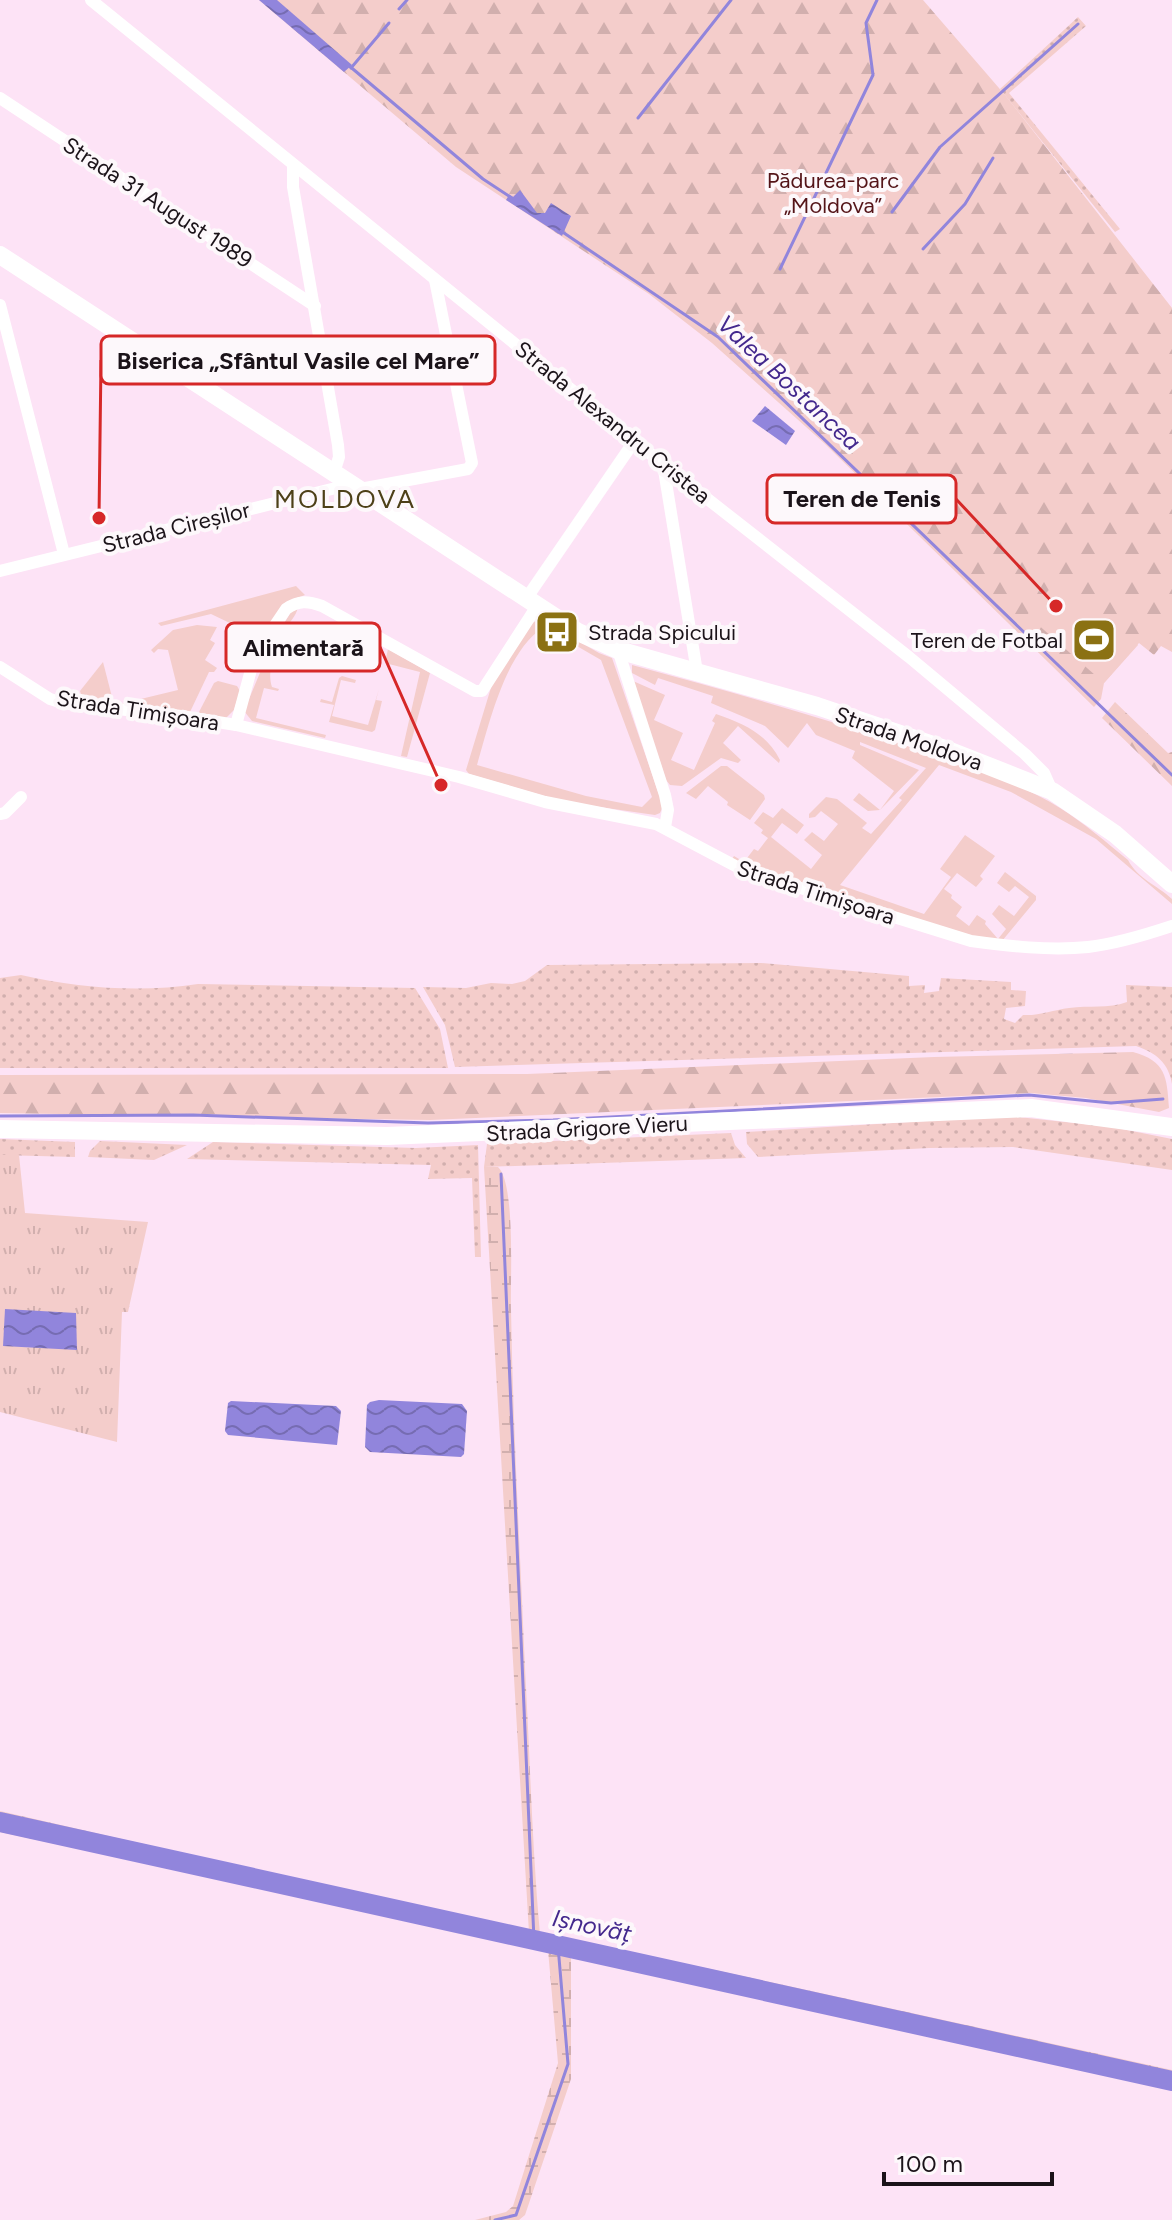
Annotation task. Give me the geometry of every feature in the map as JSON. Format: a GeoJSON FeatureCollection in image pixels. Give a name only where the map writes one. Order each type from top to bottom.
{"type":"FeatureCollection","features":[{"type":"Feature","properties":{"kind":"street","name":"Strada Alexandru Cristea"},"geometry":{"type":"LineString","coordinates":[[91,0],[663,464],[848,608],[1025,754],[1044,773],[1052,791]]}},
{"type":"Feature","properties":{"kind":"street","name":"Strada 31 August 1989"},"geometry":{"type":"LineString","coordinates":[[0,98],[315,306]]}},
{"type":"Feature","properties":{"kind":"street"},"geometry":{"type":"LineString","coordinates":[[293,165],[293,187],[338,445],[339,457],[334,473]]}},
{"type":"Feature","properties":{"kind":"street","name":"Strada Moldova"},"geometry":{"type":"LineString","coordinates":[[0,255],[578,632],[618,650],[861,720],[1052,791],[1115,834],[1172,884]]}},
{"type":"Feature","properties":{"kind":"street","name":"Strada Cireșilor"},"geometry":{"type":"LineString","coordinates":[[0,571],[356,487],[468,469],[472,463],[435,280]]}},
{"type":"Feature","properties":{"kind":"street"},"geometry":{"type":"LineString","coordinates":[[0,305],[64,554]]}},
{"type":"Feature","properties":{"kind":"street"},"geometry":{"type":"LineString","coordinates":[[532,602],[635,440]]}},
{"type":"Feature","properties":{"kind":"street"},"geometry":{"type":"LineString","coordinates":[[663,464],[697,672]]}},
{"type":"Feature","properties":{"kind":"street","name":"Strada Timișoara"},"geometry":{"type":"LineString","coordinates":[[236,725],[255,655],[286,609],[300,601],[322,606],[475,691],[482,691],[532,602]]}},
{"type":"Feature","properties":{"kind":"street"},"geometry":{"type":"LineString","coordinates":[[618,650],[665,795],[668,810],[665,827]]}},
{"type":"Feature","properties":{"kind":"street","name":"Strada Timișoara"},"geometry":{"type":"LineString","coordinates":[[0,667],[50,699],[63,703],[236,725],[459,777],[545,802],[665,827],[743,870],[971,941],[1085,947],[1172,926]]}},
{"type":"Feature","properties":{"kind":"street"},"geometry":{"type":"LineString","coordinates":[[0,814],[21,797]]}},
{"type":"Feature","properties":{"kind":"street","name":"Strada Grigore Vieru"},"geometry":{"type":"LineString","coordinates":[[0,1129],[387,1136],[1031,1108],[1172,1127]]}},
{"type":"Feature","properties":{"kind":"green space","name":"Pădurea-parc „Moldova”"},"geometry":{"type":"Polygon","coordinates":[[[259,0],[923,0],[1005,95],[1172,308],[1172,652],[1161,646],[1154,655],[1139,643],[1104,683],[1101,699],[1094,707],[824,443],[712,343],[649,294],[456,167],[259,0]]]}},
{"type":"Feature","properties":{"kind":"green space"},"geometry":{"type":"Polygon","coordinates":[[[1078,17],[1086,26],[1009,93],[1120,229],[1115,232],[1000,89],[1078,17]]]}},
{"type":"Feature","properties":{"kind":"green space","name":"Teren de Fotbal"},"geometry":{"type":"Polygon","coordinates":[[[1061,576],[1138,645],[1104,683],[1027,615],[1061,576]]]}},
{"type":"Feature","properties":{"kind":"green space"},"geometry":{"type":"Polygon","coordinates":[[[296,586],[305,595],[286,602],[264,636],[259,637],[211,614],[161,626],[158,623],[296,586]]]}},
{"type":"Feature","properties":{"kind":"green space"},"geometry":{"type":"Polygon","coordinates":[[[298,607],[278,644],[271,666],[272,687],[279,689],[264,688],[256,718],[326,735],[325,738],[252,721],[244,711],[272,644],[292,610],[298,607]]]}},
{"type":"Feature","properties":{"kind":"green space"},"geometry":{"type":"Polygon","coordinates":[[[540,619],[612,658],[663,806],[660,813],[655,815],[565,802],[469,774],[466,770],[493,681],[532,623],[540,619]],[[544,627],[531,638],[509,670],[493,709],[477,765],[586,796],[642,807],[652,797],[601,660],[544,627]]]}},
{"type":"Feature","properties":{"kind":"green space"},"geometry":{"type":"Polygon","coordinates":[[[197,625],[217,627],[210,640],[215,643],[205,660],[217,668],[209,672],[190,712],[120,704],[178,690],[168,650],[158,649],[154,653],[151,650],[173,630],[197,625]]]}},
{"type":"Feature","properties":{"kind":"green space"},"geometry":{"type":"Polygon","coordinates":[[[388,649],[430,673],[407,757],[401,756],[420,672],[385,663],[388,649]]]}},
{"type":"Feature","properties":{"kind":"green space"},"geometry":{"type":"Polygon","coordinates":[[[103,662],[112,697],[107,701],[82,698],[80,691],[103,662]]]}},
{"type":"Feature","properties":{"kind":"green space"},"geometry":{"type":"Polygon","coordinates":[[[632,665],[868,733],[1002,779],[1041,797],[1086,826],[1128,860],[1142,877],[1172,899],[1172,904],[1096,839],[1011,792],[939,765],[840,885],[924,914],[951,877],[940,869],[965,835],[995,856],[976,887],[957,873],[944,889],[962,907],[956,916],[969,926],[977,915],[986,921],[985,924],[998,939],[1006,929],[992,914],[999,905],[1014,916],[1029,897],[1015,886],[1009,892],[997,883],[1005,872],[1036,896],[1036,900],[1002,941],[983,939],[743,866],[732,859],[734,856],[744,862],[768,838],[754,823],[763,812],[773,818],[782,808],[804,825],[797,834],[782,823],[771,837],[811,869],[822,855],[804,840],[812,832],[824,841],[838,824],[821,811],[809,818],[809,814],[826,797],[837,799],[867,823],[862,828],[871,834],[926,768],[860,742],[860,745],[919,770],[880,810],[894,791],[852,758],[855,751],[816,735],[807,723],[788,748],[765,726],[711,703],[713,696],[658,678],[655,685],[632,673],[632,665]]]}},
{"type":"Feature","properties":{"kind":"green space"},"geometry":{"type":"Polygon","coordinates":[[[342,676],[356,680],[355,683],[341,680],[332,716],[368,725],[379,689],[376,700],[382,701],[372,732],[329,722],[334,705],[320,702],[321,699],[332,702],[342,676]]]}},
{"type":"Feature","properties":{"kind":"green space"},"geometry":{"type":"Polygon","coordinates":[[[218,681],[237,686],[240,691],[234,710],[225,719],[199,712],[218,681]]]}},
{"type":"Feature","properties":{"kind":"green space"},"geometry":{"type":"Polygon","coordinates":[[[633,681],[665,695],[654,720],[683,733],[671,760],[694,770],[716,714],[761,736],[780,760],[779,763],[738,726],[723,743],[741,760],[738,763],[721,758],[682,786],[670,785],[633,681]]]}},
{"type":"Feature","properties":{"kind":"green space"},"geometry":{"type":"Polygon","coordinates":[[[1115,702],[1168,753],[1172,752],[1172,786],[1102,718],[1115,702]]]}},
{"type":"Feature","properties":{"kind":"green space"},"geometry":{"type":"Polygon","coordinates":[[[721,766],[727,766],[764,795],[765,799],[750,820],[727,805],[728,802],[708,786],[696,799],[686,793],[721,766]]]}},
{"type":"Feature","properties":{"kind":"green space"},"geometry":{"type":"Polygon","coordinates":[[[859,793],[880,810],[868,811],[853,800],[859,793]]]}},
{"type":"Feature","properties":{"kind":"green space"},"geometry":{"type":"Polygon","coordinates":[[[761,963],[909,976],[909,986],[925,985],[924,993],[939,991],[941,978],[1011,982],[1011,990],[1026,991],[1025,1006],[1006,1008],[1004,1019],[1015,1023],[1023,1015],[1127,1002],[1126,985],[1172,987],[1172,1084],[1168,1070],[1160,1059],[1136,1046],[455,1067],[445,1025],[423,987],[466,988],[491,983],[512,984],[525,981],[547,965],[761,963]]]}},
{"type":"Feature","properties":{"kind":"green space"},"geometry":{"type":"Polygon","coordinates":[[[21,975],[87,986],[132,989],[198,984],[415,988],[440,1029],[448,1068],[0,1068],[0,978],[21,975]]]}},
{"type":"Feature","properties":{"kind":"green space"},"geometry":{"type":"Polygon","coordinates":[[[1133,1052],[1152,1060],[1163,1072],[1169,1108],[1159,1112],[1086,1098],[1031,1093],[430,1120],[0,1113],[0,1075],[527,1074],[1133,1052]]]}},
{"type":"Feature","properties":{"kind":"green space"},"geometry":{"type":"Polygon","coordinates":[[[1008,1116],[1112,1127],[1172,1139],[1172,1170],[1013,1147],[758,1157],[747,1144],[746,1132],[1008,1116]]]}},
{"type":"Feature","properties":{"kind":"green space"},"geometry":{"type":"Polygon","coordinates":[[[731,1133],[735,1145],[746,1158],[484,1167],[487,1144],[731,1133]]]}},
{"type":"Feature","properties":{"kind":"green space"},"geometry":{"type":"Polygon","coordinates":[[[0,1139],[75,1142],[75,1157],[0,1155],[0,1139]]]}},
{"type":"Feature","properties":{"kind":"green space"},"geometry":{"type":"Polygon","coordinates":[[[100,1141],[187,1145],[154,1160],[88,1157],[100,1141]]]}},
{"type":"Feature","properties":{"kind":"green space"},"geometry":{"type":"Polygon","coordinates":[[[213,1142],[416,1148],[478,1145],[481,1257],[475,1257],[472,1178],[428,1179],[431,1165],[187,1159],[213,1142]]]}},
{"type":"Feature","properties":{"kind":"green space"},"geometry":{"type":"Polygon","coordinates":[[[0,1155],[19,1155],[25,1213],[148,1222],[128,1312],[122,1312],[117,1442],[0,1412],[0,1155]]]}},
{"type":"Feature","properties":{"kind":"green space"},"geometry":{"type":"Polygon","coordinates":[[[484,1167],[498,1167],[504,1177],[510,1212],[515,1444],[540,1935],[1172,2070],[1172,2087],[571,1955],[571,2079],[525,2215],[519,2220],[475,2220],[506,2212],[513,2206],[558,2063],[548,1950],[0,1832],[0,1811],[529,1933],[484,1167]]]}},
{"type":"Feature","properties":{"kind":"water"},"geometry":{"type":"Polygon","coordinates":[[[259,0],[277,0],[352,65],[344,72],[259,0]]]}},
{"type":"Feature","properties":{"kind":"water"},"geometry":{"type":"Polygon","coordinates":[[[520,190],[537,213],[545,213],[551,203],[571,216],[562,236],[506,200],[520,190]]]}},
{"type":"Feature","properties":{"kind":"water"},"geometry":{"type":"Polygon","coordinates":[[[765,406],[795,431],[786,445],[752,421],[765,406]]]}},
{"type":"Feature","properties":{"kind":"water"},"geometry":{"type":"Polygon","coordinates":[[[5,1309],[76,1313],[77,1350],[3,1346],[5,1309]]]}},
{"type":"Feature","properties":{"kind":"water"},"geometry":{"type":"Polygon","coordinates":[[[379,1400],[462,1404],[467,1411],[464,1454],[461,1457],[370,1452],[365,1447],[367,1405],[379,1400]]]}},
{"type":"Feature","properties":{"kind":"water"},"geometry":{"type":"Polygon","coordinates":[[[228,1403],[336,1406],[341,1411],[337,1445],[228,1435],[225,1431],[228,1403]]]}},
{"type":"Feature","properties":{"kind":"waterway"},"geometry":{"type":"LineString","coordinates":[[399,9],[407,0]]}},
{"type":"Feature","properties":{"kind":"waterway"},"geometry":{"type":"LineString","coordinates":[[638,118],[731,0]]}},
{"type":"Feature","properties":{"kind":"waterway"},"geometry":{"type":"LineString","coordinates":[[780,269],[873,75],[866,23],[877,0]]}},
{"type":"Feature","properties":{"kind":"waterway"},"geometry":{"type":"LineString","coordinates":[[351,68],[389,23]]}},
{"type":"Feature","properties":{"kind":"waterway"},"geometry":{"type":"LineString","coordinates":[[892,212],[940,147],[1078,24]]}},
{"type":"Feature","properties":{"kind":"waterway","name":"Valea Bostancea"},"geometry":{"type":"LineString","coordinates":[[347,64],[483,179],[512,198]]}},
{"type":"Feature","properties":{"kind":"waterway"},"geometry":{"type":"LineString","coordinates":[[923,249],[965,204],[993,158]]}},
{"type":"Feature","properties":{"kind":"waterway","name":"Valea Bostancea"},"geometry":{"type":"LineString","coordinates":[[561,231],[718,337],[1172,775]]}},
{"type":"Feature","properties":{"kind":"waterway"},"geometry":{"type":"LineString","coordinates":[[0,1116],[193,1115],[428,1123],[553,1120],[1029,1095],[1111,1103],[1163,1099]]}},
{"type":"Feature","properties":{"kind":"waterway"},"geometry":{"type":"LineString","coordinates":[[501,1174],[534,1940]]}},
{"type":"Feature","properties":{"kind":"waterway","name":"Ișnovăț"},"geometry":{"type":"LineString","coordinates":[[0,1822],[1172,2081]]}},
{"type":"Feature","properties":{"kind":"waterway"},"geometry":{"type":"LineString","coordinates":[[495,2220],[516,2215],[568,2064],[558,1946]]}},
{"type":"Feature","properties":{"kind":"place","name":"Biserica „Sfântul Vasile cel Mare”"},"geometry":{"type":"Point","coordinates":[99,518]}},
{"type":"Feature","properties":{"kind":"place","name":"Teren de Tenis"},"geometry":{"type":"Point","coordinates":[1056,606]}},
{"type":"Feature","properties":{"kind":"place","name":"Strada Spicului"},"geometry":{"type":"Point","coordinates":[557,632]}},
{"type":"Feature","properties":{"kind":"place","name":"Teren de Fotbal"},"geometry":{"type":"Point","coordinates":[1094,640]}},
{"type":"Feature","properties":{"kind":"place","name":"Alimentară"},"geometry":{"type":"Point","coordinates":[441,785]}},
{"type":"Feature","properties":{"kind":"district","name":"MOLDOVA"},"geometry":{"type":"Point","coordinates":[345,499]}}]}
